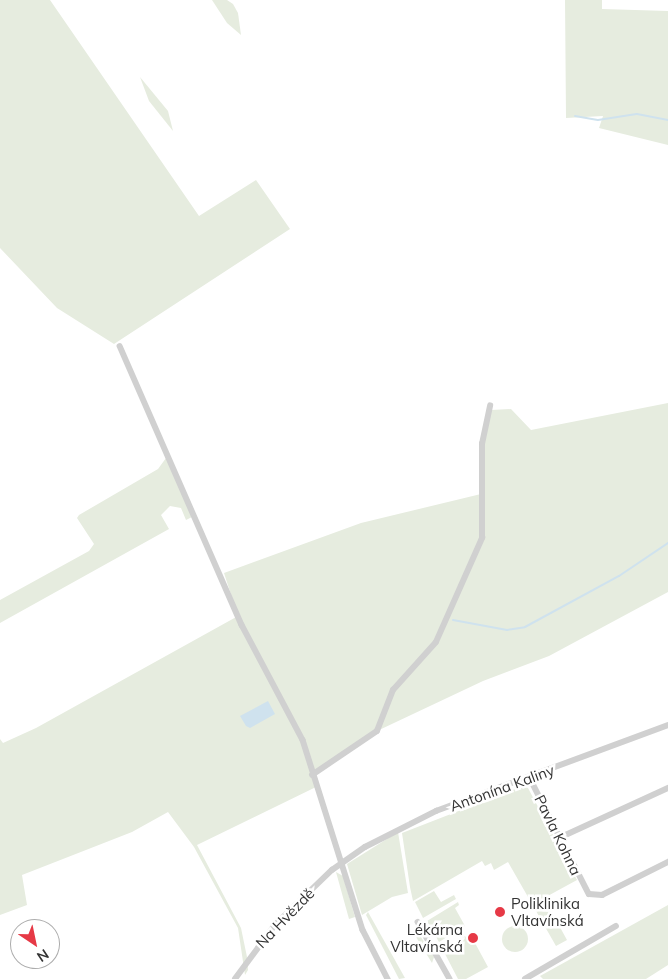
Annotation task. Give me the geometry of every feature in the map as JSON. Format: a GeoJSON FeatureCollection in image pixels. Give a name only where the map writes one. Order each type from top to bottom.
{"type":"FeatureCollection","features":[{"type":"Feature","properties":{"kind":"street"},"geometry":{"type":"LineString","coordinates":[[120,346],[242,625],[303,740],[312,775],[363,930],[388,979]]}},
{"type":"Feature","properties":{"kind":"street"},"geometry":{"type":"LineString","coordinates":[[312,775],[377,731],[393,690],[436,642],[482,538],[482,444],[490,406]]}},
{"type":"Feature","properties":{"kind":"street","name":"Antonína Kaliny"},"geometry":{"type":"LineString","coordinates":[[342,863],[398,827],[668,725]]}},
{"type":"Feature","properties":{"kind":"street","name":"Pavla Kohna"},"geometry":{"type":"LineString","coordinates":[[530,778],[585,890],[594,896],[668,862]]}},
{"type":"Feature","properties":{"kind":"street"},"geometry":{"type":"LineString","coordinates":[[559,838],[668,788]]}},
{"type":"Feature","properties":{"kind":"street","name":"Na Hvězdě"},"geometry":{"type":"LineString","coordinates":[[235,979],[275,924],[342,863]]}},
{"type":"Feature","properties":{"kind":"street"},"geometry":{"type":"LineString","coordinates":[[418,922],[450,979]]}},
{"type":"Feature","properties":{"kind":"street"},"geometry":{"type":"LineString","coordinates":[[525,979],[616,926]]}},
{"type":"Feature","properties":{"kind":"shaded area"},"geometry":{"type":"Polygon","coordinates":[[[0,0],[50,0],[199,216],[256,180],[290,229],[114,344],[57,308],[0,248],[0,0]]]}},
{"type":"Feature","properties":{"kind":"shaded area"},"geometry":{"type":"Polygon","coordinates":[[[212,0],[227,0],[233,4],[238,13],[241,35],[227,23],[212,0]]]}},
{"type":"Feature","properties":{"kind":"shaded area"},"geometry":{"type":"Polygon","coordinates":[[[565,0],[602,0],[602,9],[668,11],[668,145],[599,128],[603,116],[566,118],[565,0]]]}},
{"type":"Feature","properties":{"kind":"shaded area"},"geometry":{"type":"Polygon","coordinates":[[[140,77],[168,111],[173,131],[149,101],[140,77]]]}},
{"type":"Feature","properties":{"kind":"shaded area"},"geometry":{"type":"Polygon","coordinates":[[[668,403],[668,592],[549,656],[483,681],[377,731],[312,775],[316,787],[197,845],[241,928],[247,957],[248,970],[245,975],[238,928],[194,847],[168,812],[132,832],[22,875],[27,905],[0,915],[0,739],[3,743],[36,728],[238,616],[224,573],[361,523],[481,494],[482,444],[491,410],[511,409],[531,430],[668,403]]]}},
{"type":"Feature","properties":{"kind":"shaded area"},"geometry":{"type":"Polygon","coordinates":[[[166,458],[192,517],[186,520],[181,508],[170,506],[161,515],[169,529],[0,623],[0,600],[89,551],[94,544],[77,518],[79,515],[158,469],[166,458]]]}},
{"type":"Feature","properties":{"kind":"shaded area"},"geometry":{"type":"Polygon","coordinates":[[[523,786],[528,788],[577,880],[544,898],[567,940],[556,946],[508,862],[494,870],[491,863],[485,866],[482,861],[413,901],[410,887],[402,833],[523,786]]]}},
{"type":"Feature","properties":{"kind":"shaded area"},"geometry":{"type":"Polygon","coordinates":[[[398,832],[408,893],[392,897],[362,915],[347,864],[398,832]]]}},
{"type":"Feature","properties":{"kind":"shaded area"},"geometry":{"type":"Polygon","coordinates":[[[336,872],[343,876],[355,917],[349,919],[336,872]]]}},
{"type":"Feature","properties":{"kind":"shaded area"},"geometry":{"type":"Polygon","coordinates":[[[434,891],[441,902],[454,895],[456,899],[423,918],[415,902],[434,891]]]}},
{"type":"Feature","properties":{"kind":"shaded area"},"geometry":{"type":"Polygon","coordinates":[[[458,902],[459,905],[455,908],[465,926],[439,942],[427,921],[458,902]]]}},
{"type":"Feature","properties":{"kind":"shaded area"},"geometry":{"type":"Polygon","coordinates":[[[668,905],[668,965],[646,979],[543,979],[540,976],[668,905]]]}},
{"type":"Feature","properties":{"kind":"shaded area"},"geometry":{"type":"Polygon","coordinates":[[[368,912],[405,978],[399,979],[366,915],[368,912]]]}},
{"type":"Feature","properties":{"kind":"shaded area"},"geometry":{"type":"Polygon","coordinates":[[[515,926],[524,930],[528,939],[524,948],[515,952],[506,948],[502,939],[506,930],[515,926]]]}},
{"type":"Feature","properties":{"kind":"shaded area"},"geometry":{"type":"Polygon","coordinates":[[[419,934],[434,957],[432,963],[416,937],[419,934]]]}},
{"type":"Feature","properties":{"kind":"shaded area"},"geometry":{"type":"Polygon","coordinates":[[[465,936],[471,945],[475,943],[488,967],[466,979],[458,979],[443,950],[465,936]]]}},
{"type":"Feature","properties":{"kind":"water"},"geometry":{"type":"Polygon","coordinates":[[[268,701],[275,714],[250,728],[246,726],[240,716],[268,701]]]}},
{"type":"Feature","properties":{"kind":"waterway"},"geometry":{"type":"LineString","coordinates":[[575,116],[598,120],[637,114],[668,120]]}},
{"type":"Feature","properties":{"kind":"waterway"},"geometry":{"type":"LineString","coordinates":[[453,620],[507,630],[525,627],[619,576],[668,543]]}},
{"type":"Feature","properties":{"kind":"place","name":"Poliklinika Vltavínská"},"geometry":{"type":"Point","coordinates":[500,912]}},
{"type":"Feature","properties":{"kind":"place","name":"Lékárna Vltavínská"},"geometry":{"type":"Point","coordinates":[473,938]}}]}
